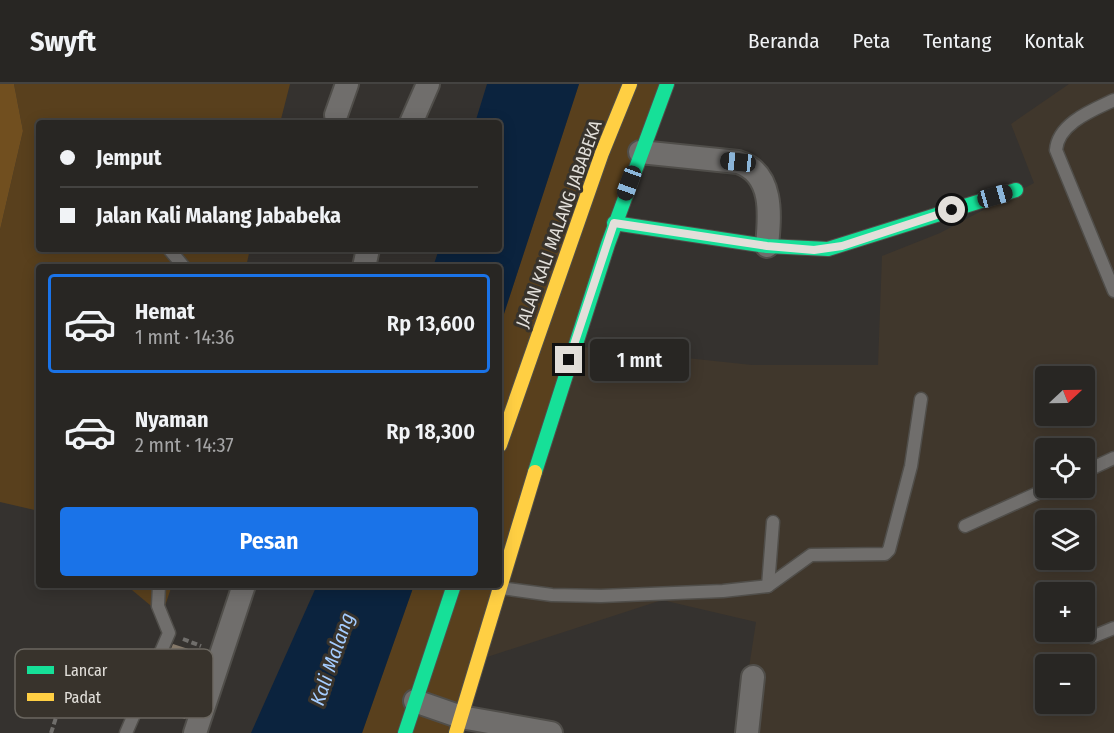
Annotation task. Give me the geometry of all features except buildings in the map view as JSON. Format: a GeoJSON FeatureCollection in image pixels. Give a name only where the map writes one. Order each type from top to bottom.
{"type":"FeatureCollection","features":[{"type":"Feature","properties":{"kind":"main road","name":"JALAN KALI MALANG JABABEKA"},"geometry":{"type":"LineString","coordinates":[[502,439],[602,153],[630,84]]}},
{"type":"Feature","properties":{"kind":"main road"},"geometry":{"type":"LineString","coordinates":[[502,585],[565,375],[614,223],[667,84]]}},
{"type":"Feature","properties":{"kind":"main road"},"geometry":{"type":"LineString","coordinates":[[614,223],[767,246],[828,249],[1016,190]]}},
{"type":"Feature","properties":{"kind":"main road"},"geometry":{"type":"LineString","coordinates":[[405,733],[453,588]]}},
{"type":"Feature","properties":{"kind":"main road"},"geometry":{"type":"LineString","coordinates":[[459,725],[501,588]]}},
{"type":"Feature","properties":{"kind":"street"},"geometry":{"type":"LineString","coordinates":[[336,115],[348,84]]}},
{"type":"Feature","properties":{"kind":"street"},"geometry":{"type":"LineString","coordinates":[[412,120],[428,84]]}},
{"type":"Feature","properties":{"kind":"street"},"geometry":{"type":"LineString","coordinates":[[640,152],[738,162],[751,167],[764,183],[767,201],[767,246]]}},
{"type":"Feature","properties":{"kind":"street"},"geometry":{"type":"LineString","coordinates":[[213,676],[243,588]]}},
{"type":"Feature","properties":{"kind":"street"},"geometry":{"type":"LineString","coordinates":[[747,733],[753,677]]}},
{"type":"Feature","properties":{"kind":"street"},"geometry":{"type":"LineString","coordinates":[[415,701],[459,725],[551,733]]}},
{"type":"Feature","properties":{"kind":"street"},"geometry":{"type":"LineString","coordinates":[[195,733],[200,718]]}},
{"type":"Feature","properties":{"kind":"lane"},"geometry":{"type":"LineString","coordinates":[[1114,100],[1068,126],[1057,141],[1056,150],[1114,291]]}},
{"type":"Feature","properties":{"kind":"lane"},"geometry":{"type":"LineString","coordinates":[[171,252],[181,264]]}},
{"type":"Feature","properties":{"kind":"lane"},"geometry":{"type":"LineString","coordinates":[[501,588],[552,595],[601,596],[723,591],[768,586],[807,556],[883,555],[888,552],[911,466],[921,399]]}},
{"type":"Feature","properties":{"kind":"lane"},"geometry":{"type":"LineString","coordinates":[[1095,467],[1114,458]]}},
{"type":"Feature","properties":{"kind":"lane"},"geometry":{"type":"LineString","coordinates":[[965,526],[1035,494]]}},
{"type":"Feature","properties":{"kind":"lane"},"geometry":{"type":"LineString","coordinates":[[768,586],[772,522]]}},
{"type":"Feature","properties":{"kind":"lane"},"geometry":{"type":"LineString","coordinates":[[159,588],[158,606],[168,633],[161,649]]}},
{"type":"Feature","properties":{"kind":"lane"},"geometry":{"type":"LineString","coordinates":[[1095,636],[1114,628]]}},
{"type":"Feature","properties":{"kind":"lane"},"geometry":{"type":"LineString","coordinates":[[126,733],[132,718]]}},
{"type":"Feature","properties":{"kind":"path"},"geometry":{"type":"LineString","coordinates":[[168,633],[208,649]]}},
{"type":"Feature","properties":{"kind":"path"},"geometry":{"type":"LineString","coordinates":[[213,651],[220,654]]}},
{"type":"Feature","properties":{"kind":"path"},"geometry":{"type":"LineString","coordinates":[[51,733],[56,718]]}},
{"type":"Feature","properties":{"kind":"shaded area"},"geometry":{"type":"Polygon","coordinates":[[[0,84],[14,84],[23,131],[0,230],[0,84]]]}},
{"type":"Feature","properties":{"kind":"shaded area"},"geometry":{"type":"Polygon","coordinates":[[[14,84],[290,84],[281,120],[36,120],[36,252],[249,252],[247,264],[36,264],[36,510],[0,502],[0,230],[23,131],[14,84]]]}},
{"type":"Feature","properties":{"kind":"shaded area"},"geometry":{"type":"Polygon","coordinates":[[[579,84],[667,84],[456,733],[362,733],[413,588],[502,588],[502,320],[579,84]]]}},
{"type":"Feature","properties":{"kind":"shaded area"},"geometry":{"type":"Polygon","coordinates":[[[1069,84],[1114,84],[1114,733],[739,733],[756,622],[662,600],[478,660],[500,588],[502,588],[502,582],[574,346],[752,365],[878,365],[882,256],[940,233],[1034,183],[1011,124],[1069,84]]]}},
{"type":"Feature","properties":{"kind":"shaded area"},"geometry":{"type":"Polygon","coordinates":[[[130,588],[171,588],[162,615],[130,588]]]}},
{"type":"Feature","properties":{"kind":"water"},"geometry":{"type":"Polygon","coordinates":[[[487,84],[579,84],[502,320],[502,264],[434,264],[438,252],[502,252],[502,120],[476,120],[487,84]]]}},
{"type":"Feature","properties":{"kind":"water","name":"Kali Malang"},"geometry":{"type":"Polygon","coordinates":[[[316,588],[413,588],[362,733],[251,733],[316,588]]]}},
{"type":"Feature","properties":{"kind":"traffic: fast"},"geometry":{"type":"LineString","coordinates":[[535,472],[608,244],[667,84]]}},
{"type":"Feature","properties":{"kind":"traffic: fast"},"geometry":{"type":"LineString","coordinates":[[614,223],[767,246],[828,249],[1016,190]]}},
{"type":"Feature","properties":{"kind":"traffic: fast"},"geometry":{"type":"LineString","coordinates":[[405,733],[453,588]]}},
{"type":"Feature","properties":{"kind":"traffic: slow"},"geometry":{"type":"LineString","coordinates":[[502,439],[602,153],[630,84]]}},
{"type":"Feature","properties":{"kind":"traffic: slow"},"geometry":{"type":"LineString","coordinates":[[502,581],[535,472]]}},
{"type":"Feature","properties":{"kind":"traffic: slow"},"geometry":{"type":"LineString","coordinates":[[456,733],[500,588]]}},
{"type":"Feature","properties":{"kind":"route"},"geometry":{"type":"LineString","coordinates":[[569,360],[614,223],[767,246],[814,250],[842,246],[952,210]]}}]}
